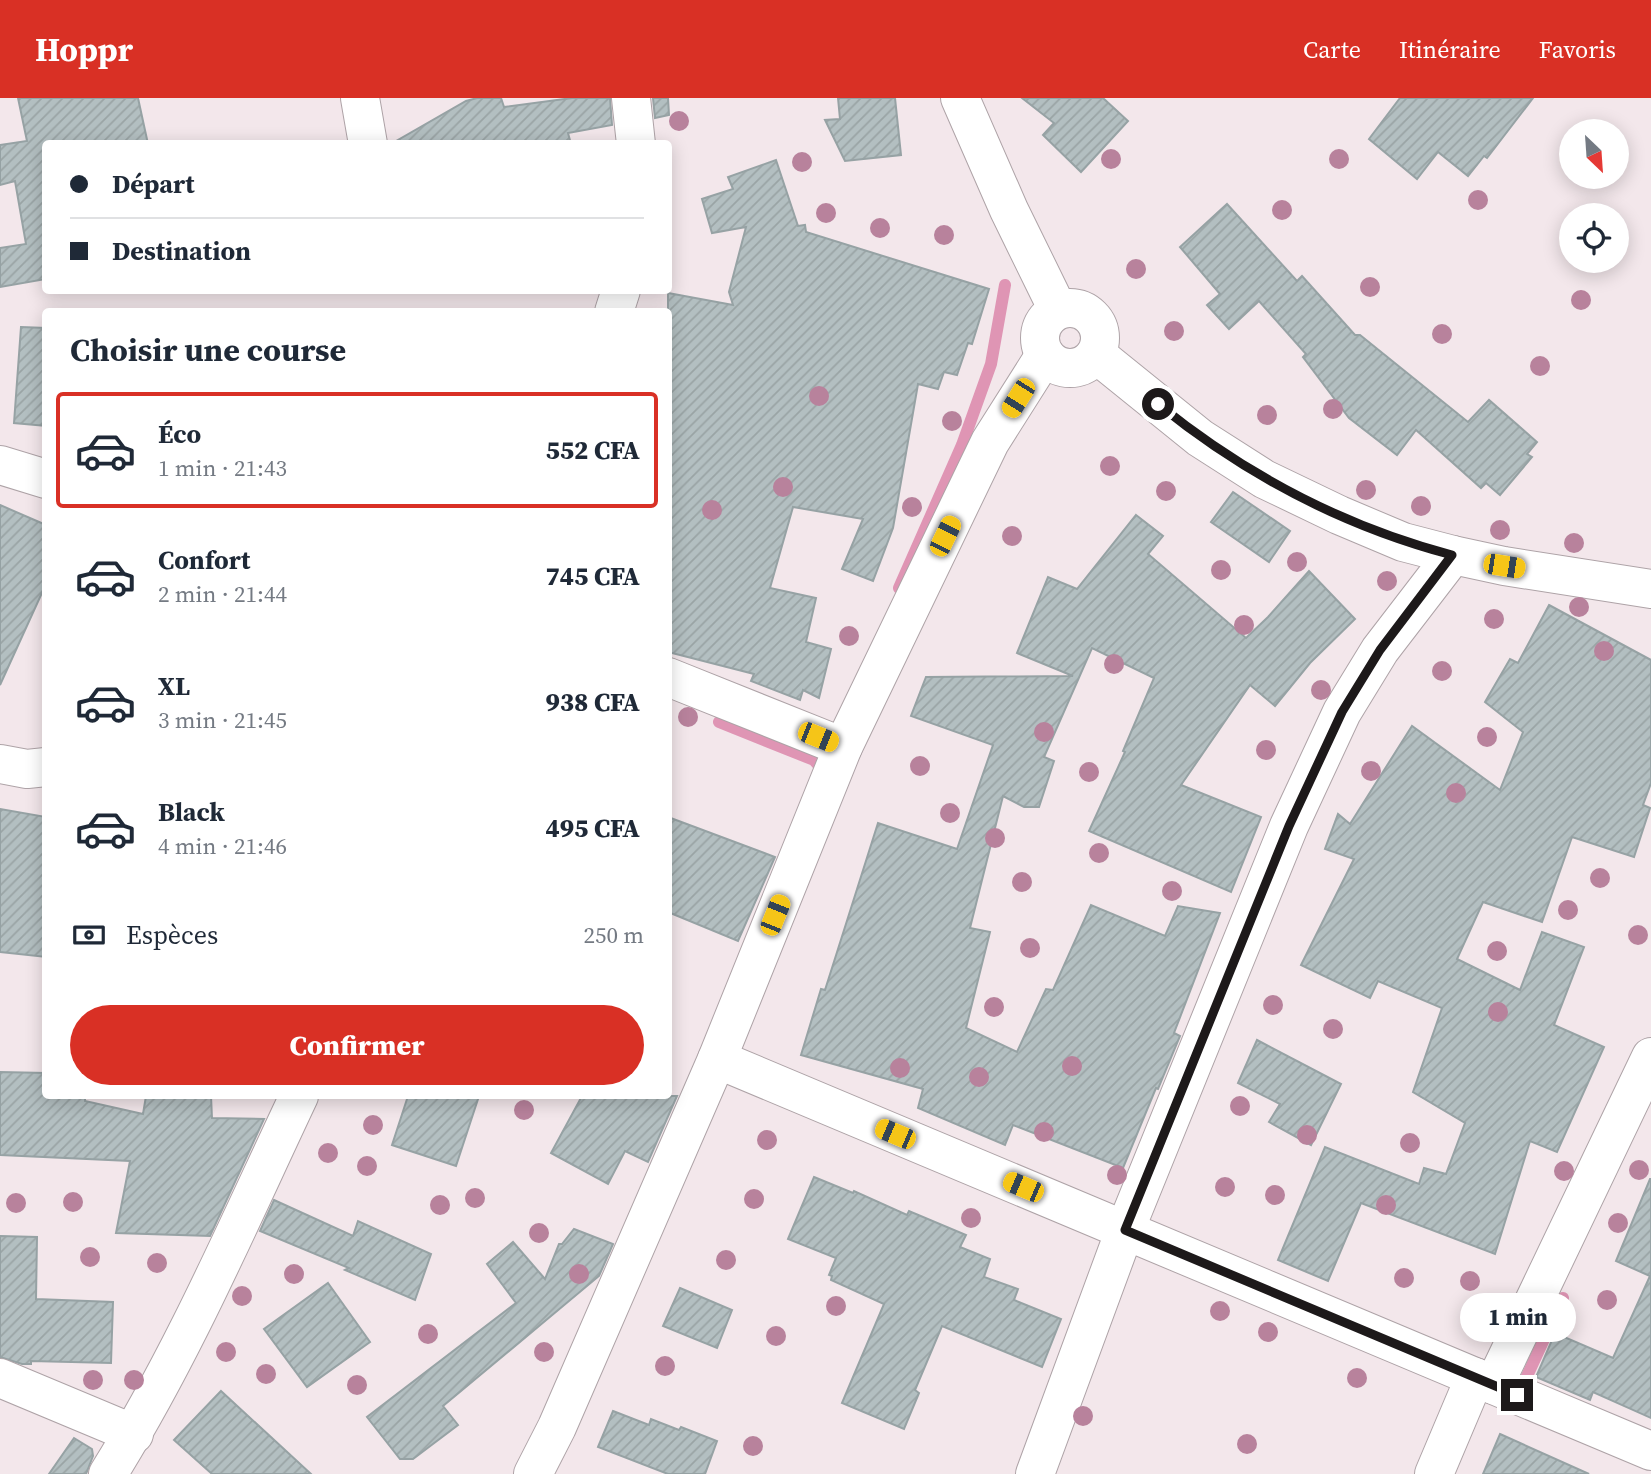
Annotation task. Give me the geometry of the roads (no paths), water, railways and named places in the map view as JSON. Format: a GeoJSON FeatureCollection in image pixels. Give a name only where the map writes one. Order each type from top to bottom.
{"type":"FeatureCollection","features":[{"type":"Feature","properties":{"kind":"street"},"geometry":{"type":"LineString","coordinates":[[360,98],[367,140]]}},
{"type":"Feature","properties":{"kind":"street"},"geometry":{"type":"LineString","coordinates":[[631,98],[636,140]]}},
{"type":"Feature","properties":{"kind":"street"},"geometry":{"type":"LineString","coordinates":[[960,98],[1009,210],[1059,310]]}},
{"type":"Feature","properties":{"kind":"street"},"geometry":{"type":"LineString","coordinates":[[1080,309],[1089,315],[1099,333],[1096,354],[1089,361],[1071,368],[1052,363],[1045,355],[1040,335],[1043,324],[1059,310],[1080,309]]}},
{"type":"Feature","properties":{"kind":"street"},"geometry":{"type":"LineString","coordinates":[[1096,354],[1200,438],[1264,479],[1339,515],[1403,542],[1452,555],[1651,589]]}},
{"type":"Feature","properties":{"kind":"street"},"geometry":{"type":"LineString","coordinates":[[533,1474],[717,1059],[844,747],[990,442],[1045,355]]}},
{"type":"Feature","properties":{"kind":"street"},"geometry":{"type":"LineString","coordinates":[[0,465],[42,478]]}},
{"type":"Feature","properties":{"kind":"street"},"geometry":{"type":"LineString","coordinates":[[1035,1474],[1125,1230],[1289,826],[1342,712],[1380,650],[1452,555]]}},
{"type":"Feature","properties":{"kind":"street"},"geometry":{"type":"LineString","coordinates":[[672,679],[844,747]]}},
{"type":"Feature","properties":{"kind":"street"},"geometry":{"type":"LineString","coordinates":[[0,764],[27,769],[42,767]]}},
{"type":"Feature","properties":{"kind":"street"},"geometry":{"type":"LineString","coordinates":[[1434,1474],[1485,1381],[1651,1058]]}},
{"type":"Feature","properties":{"kind":"street"},"geometry":{"type":"LineString","coordinates":[[717,1059],[1651,1451]]}},
{"type":"Feature","properties":{"kind":"street"},"geometry":{"type":"LineString","coordinates":[[108,1474],[134,1434],[178,1351],[298,1099]]}},
{"type":"Feature","properties":{"kind":"street"},"geometry":{"type":"LineString","coordinates":[[0,1378],[134,1434]]}},
{"type":"Feature","properties":{"kind":"waterway"},"geometry":{"type":"LineString","coordinates":[[899,588],[962,445],[991,364],[1005,285]]}},
{"type":"Feature","properties":{"kind":"waterway"},"geometry":{"type":"LineString","coordinates":[[719,722],[814,760],[823,775]]}},
{"type":"Feature","properties":{"kind":"waterway"},"geometry":{"type":"LineString","coordinates":[[1522,1387],[1563,1298]]}}]}
